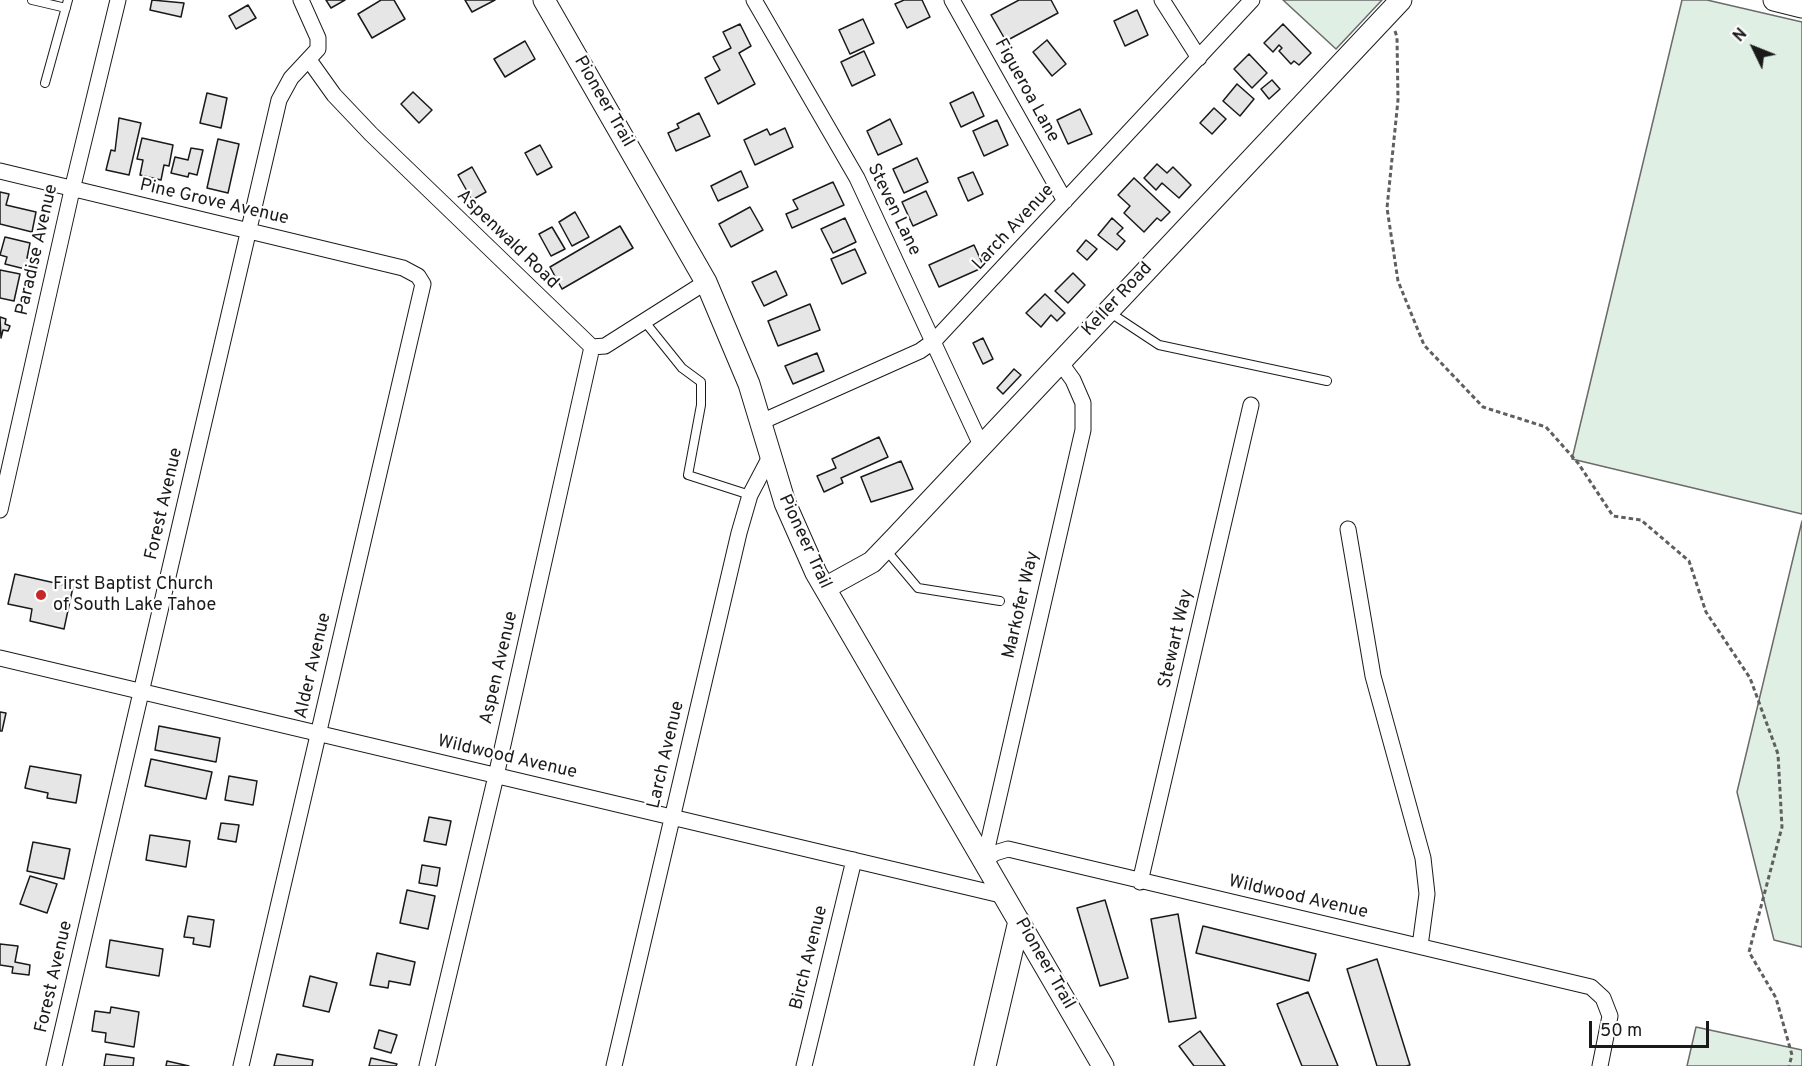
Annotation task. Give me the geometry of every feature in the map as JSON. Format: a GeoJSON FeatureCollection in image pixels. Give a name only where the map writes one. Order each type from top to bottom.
{"type":"FeatureCollection","features":[{"type":"Feature","properties":{"kind":"main road","name":"Pioneer Trail"},"geometry":{"type":"LineString","coordinates":[[544,0],[706,282],[737,353],[761,422],[784,503],[825,588],[1103,1066]]}},
{"type":"Feature","properties":{"kind":"main road"},"geometry":{"type":"LineString","coordinates":[[1774,0],[1802,7]]}},
{"type":"Feature","properties":{"kind":"main road","name":"Keller Road"},"geometry":{"type":"LineString","coordinates":[[825,588],[849,577],[885,549],[1394,7]]}},
{"type":"Feature","properties":{"kind":"main road"},"geometry":{"type":"LineString","coordinates":[[985,1066],[1019,921]]}},
{"type":"Feature","properties":{"kind":"street","name":"Paradise Avenue"},"geometry":{"type":"LineString","coordinates":[[0,510],[72,190],[118,0]]}},
{"type":"Feature","properties":{"kind":"street"},"geometry":{"type":"LineString","coordinates":[[301,0],[319,44],[309,60]]}},
{"type":"Feature","properties":{"kind":"street","name":"Steven Lane"},"geometry":{"type":"LineString","coordinates":[[754,0],[857,178],[981,445]]}},
{"type":"Feature","properties":{"kind":"street","name":"Figueroa Lane"},"geometry":{"type":"LineString","coordinates":[[952,0],[1065,201]]}},
{"type":"Feature","properties":{"kind":"street"},"geometry":{"type":"LineString","coordinates":[[1162,0],[1199,58]]}},
{"type":"Feature","properties":{"kind":"street","name":"Larch Avenue"},"geometry":{"type":"LineString","coordinates":[[761,422],[920,351],[934,340],[1252,0]]}},
{"type":"Feature","properties":{"kind":"street","name":"Forest Avenue"},"geometry":{"type":"LineString","coordinates":[[54,1066],[279,100],[291,78],[309,60]]}},
{"type":"Feature","properties":{"kind":"street","name":"Aspenwald Road"},"geometry":{"type":"LineString","coordinates":[[309,60],[334,95],[371,134],[592,347]]}},
{"type":"Feature","properties":{"kind":"street","name":"Pine Grove Avenue"},"geometry":{"type":"LineString","coordinates":[[0,171],[403,268],[418,276]]}},
{"type":"Feature","properties":{"kind":"street","name":"Alder Avenue"},"geometry":{"type":"LineString","coordinates":[[241,1066],[422,293],[423,284],[418,276]]}},
{"type":"Feature","properties":{"kind":"street"},"geometry":{"type":"LineString","coordinates":[[592,347],[605,346],[706,282]]}},
{"type":"Feature","properties":{"kind":"street","name":"Aspen Avenue"},"geometry":{"type":"LineString","coordinates":[[427,1066],[496,776],[592,347]]}},
{"type":"Feature","properties":{"kind":"street","name":"Markofer Way"},"geometry":{"type":"LineString","coordinates":[[984,861],[1083,430],[1083,403],[1073,380],[1060,362]]}},
{"type":"Feature","properties":{"kind":"street","name":"Stewart Way"},"geometry":{"type":"LineString","coordinates":[[1140,882],[1251,405]]}},
{"type":"Feature","properties":{"kind":"street","name":"Larch Avenue"},"geometry":{"type":"LineString","coordinates":[[614,1066],[750,495],[770,457]]}},
{"type":"Feature","properties":{"kind":"street"},"geometry":{"type":"LineString","coordinates":[[1348,529],[1373,676],[1422,858],[1427,894],[1419,946]]}},
{"type":"Feature","properties":{"kind":"street","name":"Wildwood Avenue"},"geometry":{"type":"LineString","coordinates":[[0,658],[1005,896]]}},
{"type":"Feature","properties":{"kind":"street","name":"Wildwood Avenue"},"geometry":{"type":"LineString","coordinates":[[984,861],[995,852],[1008,849],[1591,987],[1603,998],[1610,1016],[1600,1066]]}},
{"type":"Feature","properties":{"kind":"street","name":"Birch Avenue"},"geometry":{"type":"LineString","coordinates":[[804,1066],[854,860]]}},
{"type":"Feature","properties":{"kind":"lane"},"geometry":{"type":"LineString","coordinates":[[32,0],[67,4],[45,83]]}},
{"type":"Feature","properties":{"kind":"lane"},"geometry":{"type":"LineString","coordinates":[[1108,311],[1159,345],[1327,381]]}},
{"type":"Feature","properties":{"kind":"lane"},"geometry":{"type":"LineString","coordinates":[[645,321],[682,368],[701,382],[701,405],[688,475],[750,495]]}},
{"type":"Feature","properties":{"kind":"lane"},"geometry":{"type":"LineString","coordinates":[[885,549],[918,588],[1000,601]]}},
{"type":"Feature","properties":{"kind":"path"},"geometry":{"type":"LineString","coordinates":[[1394,7],[1398,100],[1387,208],[1398,280],[1424,345],[1484,406],[1546,427],[1578,463],[1613,516],[1641,520],[1689,561],[1706,612],[1750,678],[1778,754],[1782,827],[1749,952],[1776,999],[1791,1055],[1789,1066]]}},
{"type":"Feature","properties":{"kind":"green space"},"geometry":{"type":"Polygon","coordinates":[[[1283,0],[1382,0],[1336,49],[1283,0]]]}},
{"type":"Feature","properties":{"kind":"green space"},"geometry":{"type":"Polygon","coordinates":[[[1682,0],[1707,0],[1802,22],[1802,514],[1572,459],[1682,0]]]}},
{"type":"Feature","properties":{"kind":"green space"},"geometry":{"type":"Polygon","coordinates":[[[1802,521],[1802,947],[1774,940],[1737,792],[1802,521]]]}},
{"type":"Feature","properties":{"kind":"green space"},"geometry":{"type":"Polygon","coordinates":[[[1696,1027],[1802,1050],[1802,1066],[1687,1066],[1696,1027]]]}},
{"type":"Feature","properties":{"kind":"building"},"geometry":{"type":"Polygon","coordinates":[[[152,0],[184,3],[181,17],[150,10],[152,0]]]}},
{"type":"Feature","properties":{"kind":"building"},"geometry":{"type":"Polygon","coordinates":[[[326,0],[345,0],[331,8],[326,0]]]}},
{"type":"Feature","properties":{"kind":"building"},"geometry":{"type":"Polygon","coordinates":[[[381,0],[394,0],[405,19],[372,38],[358,14],[381,0]]]}},
{"type":"Feature","properties":{"kind":"building"},"geometry":{"type":"Polygon","coordinates":[[[465,0],[495,0],[472,12],[465,0]]]}},
{"type":"Feature","properties":{"kind":"building"},"geometry":{"type":"Polygon","coordinates":[[[904,0],[922,0],[930,17],[907,28],[895,4],[904,0]]]}},
{"type":"Feature","properties":{"kind":"building"},"geometry":{"type":"Polygon","coordinates":[[[1019,0],[1051,0],[1058,13],[1006,41],[991,15],[1019,0]]]}},
{"type":"Feature","properties":{"kind":"building"},"geometry":{"type":"Polygon","coordinates":[[[248,5],[256,18],[236,29],[229,16],[248,5]]]}},
{"type":"Feature","properties":{"kind":"building"},"geometry":{"type":"Polygon","coordinates":[[[1137,10],[1148,35],[1125,46],[1114,21],[1137,10]]]}},
{"type":"Feature","properties":{"kind":"building"},"geometry":{"type":"Polygon","coordinates":[[[863,19],[874,43],[850,54],[839,30],[863,19]]]}},
{"type":"Feature","properties":{"kind":"building"},"geometry":{"type":"Polygon","coordinates":[[[740,24],[751,46],[739,53],[755,84],[718,104],[705,78],[720,70],[713,57],[731,48],[723,32],[740,24]]]}},
{"type":"Feature","properties":{"kind":"building"},"geometry":{"type":"Polygon","coordinates":[[[1283,24],[1311,53],[1299,65],[1294,61],[1291,64],[1279,51],[1282,48],[1279,45],[1273,52],[1264,43],[1283,24]]]}},
{"type":"Feature","properties":{"kind":"building"},"geometry":{"type":"Polygon","coordinates":[[[1047,40],[1066,64],[1052,76],[1033,52],[1047,40]]]}},
{"type":"Feature","properties":{"kind":"building"},"geometry":{"type":"Polygon","coordinates":[[[525,41],[535,59],[505,77],[494,59],[525,41]]]}},
{"type":"Feature","properties":{"kind":"building"},"geometry":{"type":"Polygon","coordinates":[[[864,51],[875,75],[852,86],[841,62],[864,51]]]}},
{"type":"Feature","properties":{"kind":"building"},"geometry":{"type":"Polygon","coordinates":[[[1249,54],[1267,73],[1252,88],[1234,69],[1249,54]]]}},
{"type":"Feature","properties":{"kind":"building"},"geometry":{"type":"Polygon","coordinates":[[[1272,80],[1280,89],[1269,99],[1261,89],[1272,80]]]}},
{"type":"Feature","properties":{"kind":"building"},"geometry":{"type":"Polygon","coordinates":[[[1237,84],[1254,99],[1240,116],[1223,101],[1237,84]]]}},
{"type":"Feature","properties":{"kind":"building"},"geometry":{"type":"Polygon","coordinates":[[[413,92],[432,110],[419,123],[401,104],[413,92]]]}},
{"type":"Feature","properties":{"kind":"building"},"geometry":{"type":"Polygon","coordinates":[[[973,92],[984,116],[961,127],[950,103],[973,92]]]}},
{"type":"Feature","properties":{"kind":"building"},"geometry":{"type":"Polygon","coordinates":[[[207,93],[227,98],[221,128],[200,123],[207,93]]]}},
{"type":"Feature","properties":{"kind":"building"},"geometry":{"type":"Polygon","coordinates":[[[1214,108],[1226,119],[1212,134],[1200,123],[1214,108]]]}},
{"type":"Feature","properties":{"kind":"building"},"geometry":{"type":"Polygon","coordinates":[[[1080,109],[1092,134],[1068,144],[1057,120],[1080,109]]]}},
{"type":"Feature","properties":{"kind":"building"},"geometry":{"type":"Polygon","coordinates":[[[699,113],[710,136],[676,151],[668,133],[679,128],[677,124],[699,113]]]}},
{"type":"Feature","properties":{"kind":"building"},"geometry":{"type":"Polygon","coordinates":[[[119,118],[141,123],[129,175],[106,170],[111,150],[115,151],[119,118]]]}},
{"type":"Feature","properties":{"kind":"building"},"geometry":{"type":"Polygon","coordinates":[[[890,119],[902,144],[878,155],[867,131],[890,119]]]}},
{"type":"Feature","properties":{"kind":"building"},"geometry":{"type":"Polygon","coordinates":[[[997,120],[1008,145],[984,156],[973,131],[997,120]]]}},
{"type":"Feature","properties":{"kind":"building"},"geometry":{"type":"Polygon","coordinates":[[[785,128],[793,147],[755,165],[744,140],[767,129],[770,135],[785,128]]]}},
{"type":"Feature","properties":{"kind":"building"},"geometry":{"type":"Polygon","coordinates":[[[142,138],[173,145],[169,166],[164,165],[161,180],[140,175],[143,160],[137,159],[142,138]]]}},
{"type":"Feature","properties":{"kind":"building"},"geometry":{"type":"Polygon","coordinates":[[[218,139],[239,144],[228,193],[207,188],[218,139]]]}},
{"type":"Feature","properties":{"kind":"building"},"geometry":{"type":"Polygon","coordinates":[[[540,145],[552,167],[537,175],[525,153],[540,145]]]}},
{"type":"Feature","properties":{"kind":"building"},"geometry":{"type":"Polygon","coordinates":[[[191,148],[203,150],[197,175],[189,173],[188,177],[171,173],[175,157],[188,160],[191,148]]]}},
{"type":"Feature","properties":{"kind":"building"},"geometry":{"type":"Polygon","coordinates":[[[917,158],[928,182],[904,193],[893,169],[917,158]]]}},
{"type":"Feature","properties":{"kind":"building"},"geometry":{"type":"Polygon","coordinates":[[[1157,164],[1167,173],[1173,167],[1191,185],[1179,198],[1162,183],[1156,190],[1144,178],[1157,164]]]}},
{"type":"Feature","properties":{"kind":"building"},"geometry":{"type":"Polygon","coordinates":[[[472,167],[486,192],[472,200],[458,175],[472,167]]]}},
{"type":"Feature","properties":{"kind":"building"},"geometry":{"type":"Polygon","coordinates":[[[741,171],[748,187],[718,201],[711,186],[741,171]]]}},
{"type":"Feature","properties":{"kind":"building"},"geometry":{"type":"Polygon","coordinates":[[[973,172],[983,194],[968,201],[958,178],[973,172]]]}},
{"type":"Feature","properties":{"kind":"building"},"geometry":{"type":"Polygon","coordinates":[[[1134,178],[1170,212],[1161,221],[1157,218],[1144,232],[1124,213],[1130,206],[1118,195],[1134,178]]]}},
{"type":"Feature","properties":{"kind":"building"},"geometry":{"type":"Polygon","coordinates":[[[833,182],[844,205],[792,228],[786,214],[798,209],[793,200],[833,182]]]}},
{"type":"Feature","properties":{"kind":"building"},"geometry":{"type":"Polygon","coordinates":[[[926,191],[937,215],[913,226],[902,202],[926,191]]]}},
{"type":"Feature","properties":{"kind":"building"},"geometry":{"type":"Polygon","coordinates":[[[0,192],[9,194],[6,205],[36,212],[32,232],[0,224],[0,192]]]}},
{"type":"Feature","properties":{"kind":"building"},"geometry":{"type":"Polygon","coordinates":[[[750,207],[763,230],[731,247],[719,224],[750,207]]]}},
{"type":"Feature","properties":{"kind":"building"},"geometry":{"type":"Polygon","coordinates":[[[575,212],[589,237],[572,246],[559,222],[575,212]]]}},
{"type":"Feature","properties":{"kind":"building"},"geometry":{"type":"Polygon","coordinates":[[[845,218],[856,242],[833,253],[821,229],[845,218]]]}},
{"type":"Feature","properties":{"kind":"building"},"geometry":{"type":"Polygon","coordinates":[[[1112,218],[1123,228],[1117,234],[1125,241],[1117,250],[1098,235],[1112,218]]]}},
{"type":"Feature","properties":{"kind":"building"},"geometry":{"type":"Polygon","coordinates":[[[620,226],[633,248],[562,289],[550,267],[620,226]]]}},
{"type":"Feature","properties":{"kind":"building"},"geometry":{"type":"Polygon","coordinates":[[[552,227],[565,249],[551,256],[539,234],[552,227]]]}},
{"type":"Feature","properties":{"kind":"building"},"geometry":{"type":"Polygon","coordinates":[[[5,237],[30,243],[27,258],[31,259],[29,270],[5,264],[7,257],[0,255],[5,237]]]}},
{"type":"Feature","properties":{"kind":"building"},"geometry":{"type":"Polygon","coordinates":[[[1086,240],[1097,249],[1087,260],[1077,251],[1086,240]]]}},
{"type":"Feature","properties":{"kind":"building"},"geometry":{"type":"Polygon","coordinates":[[[974,245],[984,267],[939,287],[929,265],[974,245]]]}},
{"type":"Feature","properties":{"kind":"building"},"geometry":{"type":"Polygon","coordinates":[[[855,249],[866,273],[842,284],[831,259],[855,249]]]}},
{"type":"Feature","properties":{"kind":"building"},"geometry":{"type":"Polygon","coordinates":[[[0,270],[20,274],[14,301],[0,298],[0,270]]]}},
{"type":"Feature","properties":{"kind":"building"},"geometry":{"type":"Polygon","coordinates":[[[776,271],[787,295],[764,306],[752,282],[776,271]]]}},
{"type":"Feature","properties":{"kind":"building"},"geometry":{"type":"Polygon","coordinates":[[[1073,273],[1085,285],[1068,303],[1055,291],[1073,273]]]}},
{"type":"Feature","properties":{"kind":"building"},"geometry":{"type":"Polygon","coordinates":[[[1045,294],[1065,313],[1057,321],[1051,315],[1041,327],[1026,313],[1045,294]]]}},
{"type":"Feature","properties":{"kind":"building"},"geometry":{"type":"Polygon","coordinates":[[[810,304],[820,330],[778,346],[768,321],[810,304]]]}},
{"type":"Feature","properties":{"kind":"building"},"geometry":{"type":"Polygon","coordinates":[[[0,317],[6,319],[5,324],[10,326],[8,331],[3,330],[1,338],[0,317]]]}},
{"type":"Feature","properties":{"kind":"building"},"geometry":{"type":"Polygon","coordinates":[[[983,338],[993,359],[983,364],[973,343],[983,338]]]}},
{"type":"Feature","properties":{"kind":"building"},"geometry":{"type":"Polygon","coordinates":[[[817,353],[824,371],[793,384],[785,366],[817,353]]]}},
{"type":"Feature","properties":{"kind":"building"},"geometry":{"type":"Polygon","coordinates":[[[1014,369],[1021,375],[1003,394],[997,388],[1014,369]]]}},
{"type":"Feature","properties":{"kind":"building"},"geometry":{"type":"Polygon","coordinates":[[[879,437],[888,457],[841,478],[843,483],[824,492],[817,476],[836,468],[832,459],[879,437]]]}},
{"type":"Feature","properties":{"kind":"building"},"geometry":{"type":"Polygon","coordinates":[[[901,461],[913,489],[871,502],[861,477],[901,461]]]}},
{"type":"Feature","properties":{"kind":"building","name":"First Baptist Church of South Lake Tahoe"},"geometry":{"type":"Polygon","coordinates":[[[15,574],[73,587],[64,629],[30,621],[32,609],[8,604],[15,574]]]}},
{"type":"Feature","properties":{"kind":"building"},"geometry":{"type":"Polygon","coordinates":[[[0,712],[6,713],[2,731],[0,731],[0,712]]]}},
{"type":"Feature","properties":{"kind":"building"},"geometry":{"type":"Polygon","coordinates":[[[159,726],[220,738],[216,762],[155,750],[159,726]]]}},
{"type":"Feature","properties":{"kind":"building"},"geometry":{"type":"Polygon","coordinates":[[[151,759],[212,772],[206,799],[145,786],[151,759]]]}},
{"type":"Feature","properties":{"kind":"building"},"geometry":{"type":"Polygon","coordinates":[[[30,766],[81,775],[76,803],[47,798],[48,793],[25,788],[30,766]]]}},
{"type":"Feature","properties":{"kind":"building"},"geometry":{"type":"Polygon","coordinates":[[[229,776],[257,781],[253,805],[225,800],[229,776]]]}},
{"type":"Feature","properties":{"kind":"building"},"geometry":{"type":"Polygon","coordinates":[[[429,817],[451,821],[446,845],[424,841],[429,817]]]}},
{"type":"Feature","properties":{"kind":"building"},"geometry":{"type":"Polygon","coordinates":[[[221,823],[239,825],[236,842],[218,839],[221,823]]]}},
{"type":"Feature","properties":{"kind":"building"},"geometry":{"type":"Polygon","coordinates":[[[150,835],[190,841],[186,867],[146,860],[150,835]]]}},
{"type":"Feature","properties":{"kind":"building"},"geometry":{"type":"Polygon","coordinates":[[[33,842],[70,849],[64,879],[27,871],[33,842]]]}},
{"type":"Feature","properties":{"kind":"building"},"geometry":{"type":"Polygon","coordinates":[[[422,865],[440,868],[437,886],[419,883],[422,865]]]}},
{"type":"Feature","properties":{"kind":"building"},"geometry":{"type":"Polygon","coordinates":[[[30,876],[57,884],[47,913],[20,904],[30,876]]]}},
{"type":"Feature","properties":{"kind":"building"},"geometry":{"type":"Polygon","coordinates":[[[407,890],[435,896],[428,929],[400,923],[407,890]]]}},
{"type":"Feature","properties":{"kind":"building"},"geometry":{"type":"Polygon","coordinates":[[[1105,900],[1128,978],[1100,986],[1077,908],[1105,900]]]}},
{"type":"Feature","properties":{"kind":"building"},"geometry":{"type":"Polygon","coordinates":[[[1178,914],[1196,1018],[1169,1022],[1151,919],[1178,914]]]}},
{"type":"Feature","properties":{"kind":"building"},"geometry":{"type":"Polygon","coordinates":[[[188,916],[214,920],[210,947],[193,944],[194,938],[184,937],[188,916]]]}},
{"type":"Feature","properties":{"kind":"building"},"geometry":{"type":"Polygon","coordinates":[[[1203,926],[1316,954],[1309,981],[1196,953],[1203,926]]]}},
{"type":"Feature","properties":{"kind":"building"},"geometry":{"type":"Polygon","coordinates":[[[110,940],[163,949],[159,976],[106,967],[110,940]]]}},
{"type":"Feature","properties":{"kind":"building"},"geometry":{"type":"Polygon","coordinates":[[[0,944],[18,946],[15,962],[30,965],[29,975],[12,973],[13,967],[0,965],[0,944]]]}},
{"type":"Feature","properties":{"kind":"building"},"geometry":{"type":"Polygon","coordinates":[[[377,953],[415,962],[410,985],[389,981],[388,988],[370,985],[377,953]]]}},
{"type":"Feature","properties":{"kind":"building"},"geometry":{"type":"Polygon","coordinates":[[[1377,959],[1410,1065],[1377,1066],[1347,969],[1377,959]]]}},
{"type":"Feature","properties":{"kind":"building"},"geometry":{"type":"Polygon","coordinates":[[[310,976],[337,983],[329,1012],[303,1006],[310,976]]]}},
{"type":"Feature","properties":{"kind":"building"},"geometry":{"type":"Polygon","coordinates":[[[1308,992],[1338,1066],[1302,1066],[1277,1004],[1308,992]]]}},
{"type":"Feature","properties":{"kind":"building"},"geometry":{"type":"Polygon","coordinates":[[[111,1007],[139,1012],[134,1047],[105,1042],[106,1033],[92,1031],[95,1011],[110,1013],[111,1007]]]}},
{"type":"Feature","properties":{"kind":"building"},"geometry":{"type":"Polygon","coordinates":[[[379,1030],[397,1035],[391,1053],[374,1048],[379,1030]]]}},
{"type":"Feature","properties":{"kind":"building"},"geometry":{"type":"Polygon","coordinates":[[[1200,1031],[1225,1066],[1194,1066],[1179,1046],[1200,1031]]]}},
{"type":"Feature","properties":{"kind":"building"},"geometry":{"type":"Polygon","coordinates":[[[106,1054],[134,1058],[133,1066],[104,1066],[106,1054]]]}},
{"type":"Feature","properties":{"kind":"building"},"geometry":{"type":"Polygon","coordinates":[[[277,1054],[313,1060],[312,1066],[274,1066],[277,1054]]]}},
{"type":"Feature","properties":{"kind":"building"},"geometry":{"type":"Polygon","coordinates":[[[371,1058],[397,1064],[396,1066],[369,1066],[371,1058]]]}},
{"type":"Feature","properties":{"kind":"building"},"geometry":{"type":"Polygon","coordinates":[[[167,1061],[189,1066],[166,1066],[167,1061]]]}},
{"type":"Feature","properties":{"kind":"place","name":"First Baptist Church of South Lake Tahoe"},"geometry":{"type":"Point","coordinates":[41,595]}}]}
